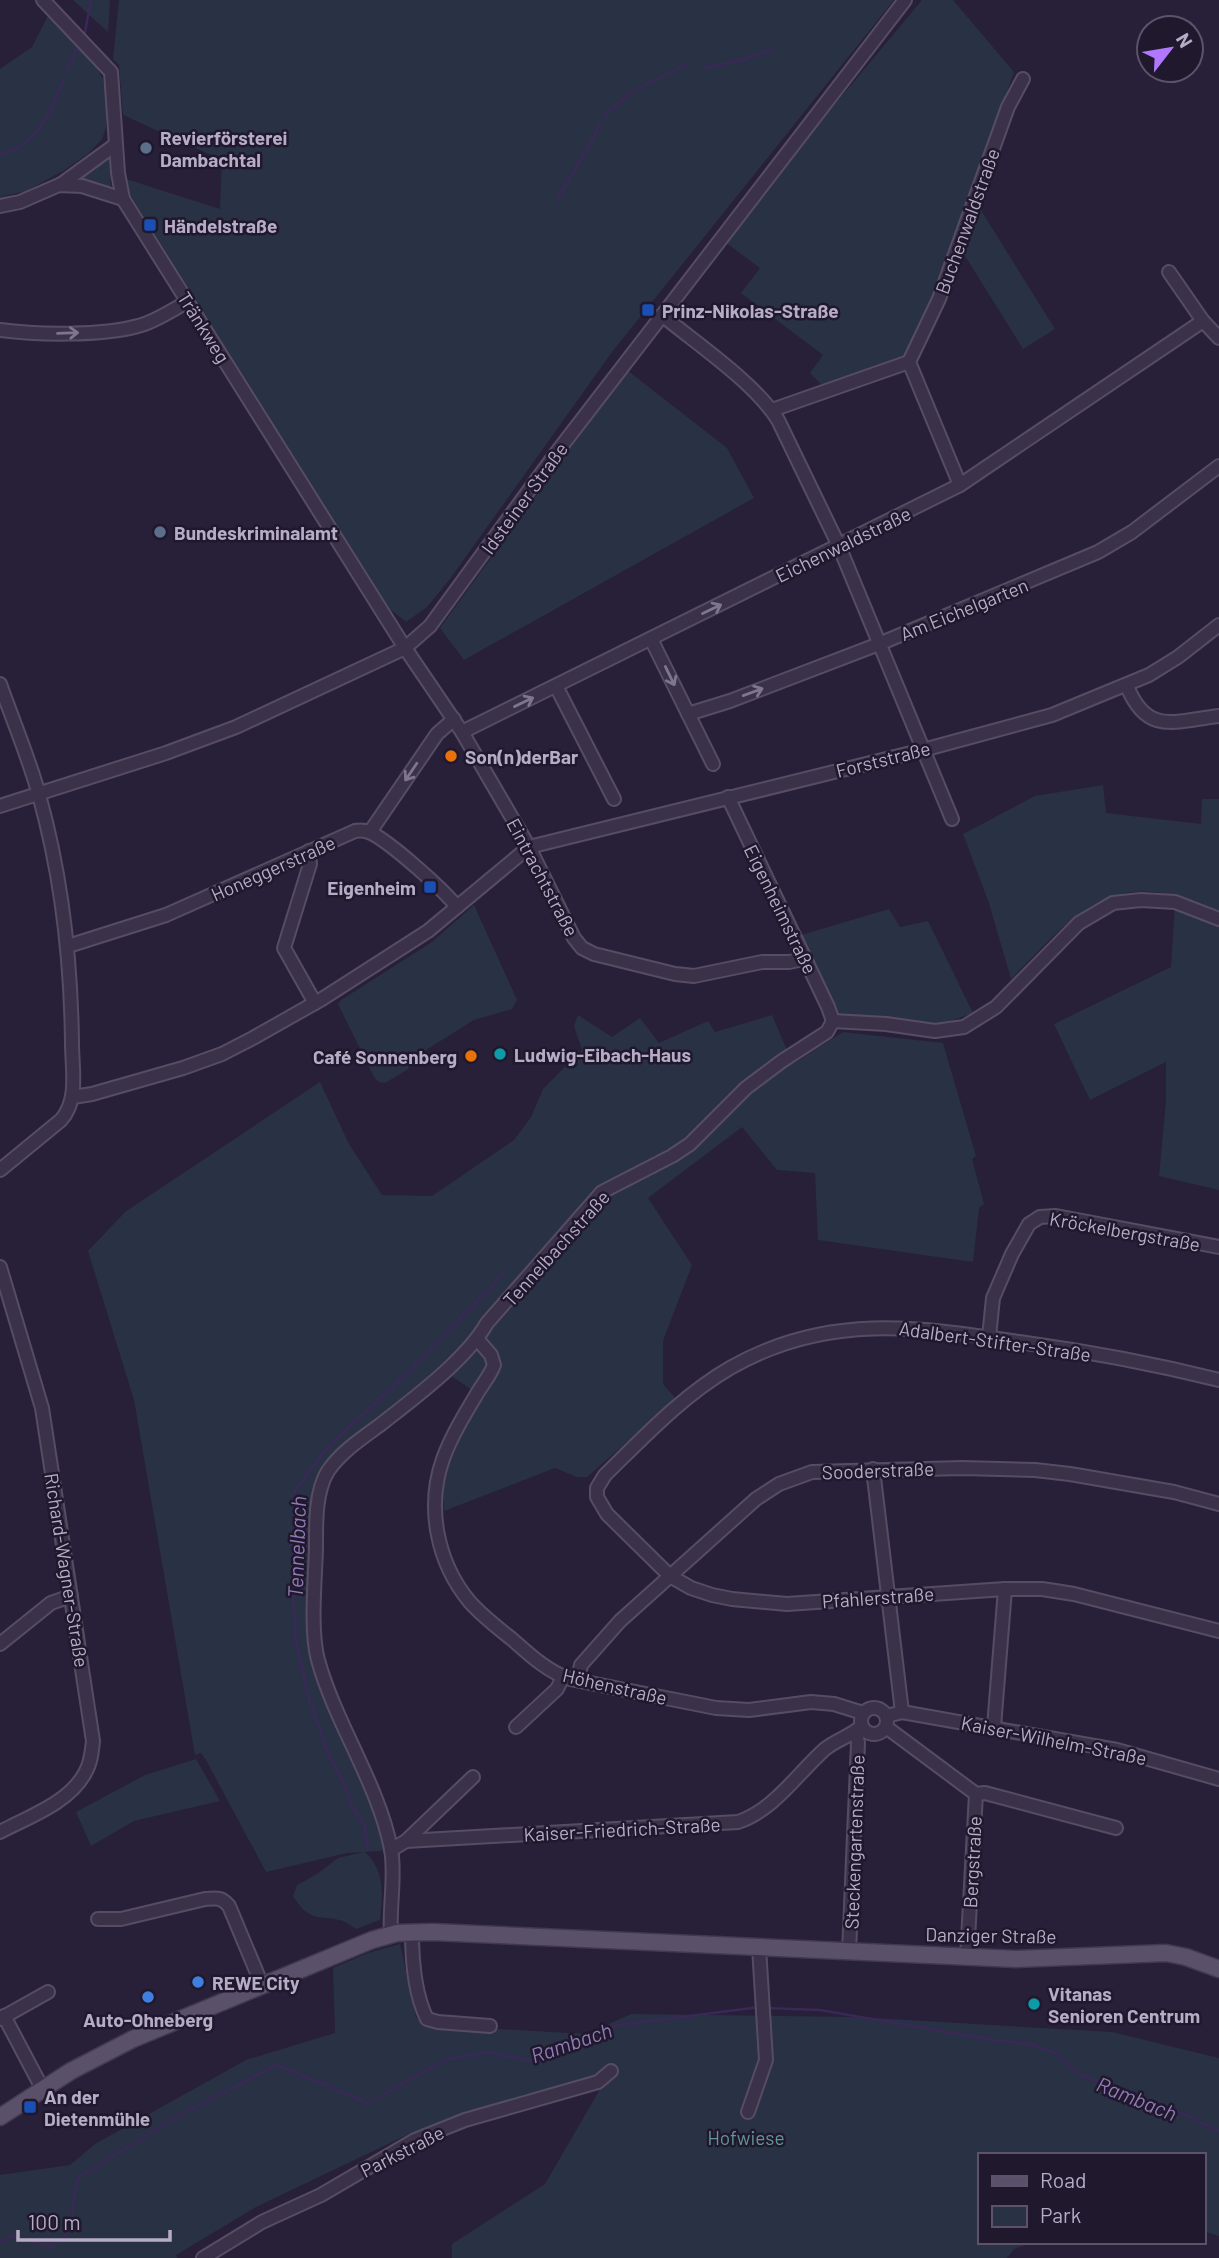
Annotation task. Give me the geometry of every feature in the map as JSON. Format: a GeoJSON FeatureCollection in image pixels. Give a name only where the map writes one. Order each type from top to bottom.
{"type":"FeatureCollection","features":[{"type":"Feature","properties":{"kind":"main road","name":"Danziger Straße"},"geometry":{"type":"LineString","coordinates":[[0,2116],[42,2088],[129,2041],[356,1946],[391,1934],[412,1932],[1045,1959],[1166,1953],[1219,1969]]}},
{"type":"Feature","properties":{"kind":"street","name":"Tränkweg"},"geometry":{"type":"LineString","coordinates":[[43,0],[109,67],[112,77],[115,145],[123,199],[405,648]]}},
{"type":"Feature","properties":{"kind":"street","name":"Idsteiner Straße"},"geometry":{"type":"LineString","coordinates":[[0,806],[166,753],[236,727],[405,648],[438,616],[557,452],[905,0]]}},
{"type":"Feature","properties":{"kind":"street","name":"Buchenwaldstraße"},"geometry":{"type":"LineString","coordinates":[[909,362],[939,299],[999,130],[1023,79]]}},
{"type":"Feature","properties":{"kind":"street"},"geometry":{"type":"LineString","coordinates":[[0,206],[20,202],[59,185],[115,145]]}},
{"type":"Feature","properties":{"kind":"street"},"geometry":{"type":"LineString","coordinates":[[59,185],[82,186],[123,199]]}},
{"type":"Feature","properties":{"kind":"street"},"geometry":{"type":"LineString","coordinates":[[1170,272],[1203,321],[1219,338]]}},
{"type":"Feature","properties":{"kind":"street"},"geometry":{"type":"LineString","coordinates":[[0,330],[72,333],[127,329],[148,323],[187,302]]}},
{"type":"Feature","properties":{"kind":"street"},"geometry":{"type":"LineString","coordinates":[[662,315],[752,388],[772,410],[839,547],[952,819]]}},
{"type":"Feature","properties":{"kind":"street","name":"Eichenwaldstraße"},"geometry":{"type":"LineString","coordinates":[[462,732],[960,485],[1203,321]]}},
{"type":"Feature","properties":{"kind":"street"},"geometry":{"type":"LineString","coordinates":[[772,410],[909,362],[960,485]]}},
{"type":"Feature","properties":{"kind":"street","name":"Am Eichelgarten"},"geometry":{"type":"LineString","coordinates":[[688,714],[730,701],[879,644],[1098,552],[1132,532],[1219,466]]}},
{"type":"Feature","properties":{"kind":"street","name":"Forststraße"},"geometry":{"type":"LineString","coordinates":[[529,847],[923,750],[1052,715],[1127,686],[1178,657],[1219,625]]}},
{"type":"Feature","properties":{"kind":"street"},"geometry":{"type":"LineString","coordinates":[[651,639],[713,764]]}},
{"type":"Feature","properties":{"kind":"street","name":"Eintrachtstraße"},"geometry":{"type":"LineString","coordinates":[[405,648],[462,732],[529,847],[574,938],[582,948],[594,954],[694,976],[762,962],[804,959]]}},
{"type":"Feature","properties":{"kind":"street"},"geometry":{"type":"LineString","coordinates":[[0,684],[39,794],[64,912],[68,946],[73,1097],[61,1120],[0,1170]]}},
{"type":"Feature","properties":{"kind":"street"},"geometry":{"type":"LineString","coordinates":[[556,686],[614,799]]}},
{"type":"Feature","properties":{"kind":"street"},"geometry":{"type":"LineString","coordinates":[[1127,686],[1133,700],[1150,719],[1161,722],[1219,716]]}},
{"type":"Feature","properties":{"kind":"street"},"geometry":{"type":"LineString","coordinates":[[454,719],[436,734],[370,832],[437,886],[457,907]]}},
{"type":"Feature","properties":{"kind":"street","name":"Eigenheimstraße"},"geometry":{"type":"LineString","coordinates":[[728,797],[833,1021]]}},
{"type":"Feature","properties":{"kind":"street","name":"Honeggerstraße"},"geometry":{"type":"LineString","coordinates":[[68,946],[166,915],[355,831],[370,832]]}},
{"type":"Feature","properties":{"kind":"street"},"geometry":{"type":"LineString","coordinates":[[73,1097],[92,1094],[222,1054],[315,1003],[428,931],[529,847]]}},
{"type":"Feature","properties":{"kind":"street"},"geometry":{"type":"LineString","coordinates":[[309,851],[310,863],[284,948],[315,1003]]}},
{"type":"Feature","properties":{"kind":"street"},"geometry":{"type":"LineString","coordinates":[[833,1021],[886,1024],[935,1031],[964,1027],[996,1007],[1079,923],[1112,903],[1175,902],[1219,919]]}},
{"type":"Feature","properties":{"kind":"street","name":"Tennelbachstraße"},"geometry":{"type":"LineString","coordinates":[[391,1934],[391,1850],[377,1804],[343,1729],[317,1657],[314,1613],[316,1536],[320,1490],[327,1473],[339,1457],[413,1399],[478,1340],[487,1323],[602,1192],[690,1144],[746,1088],[827,1032],[833,1021]]}},
{"type":"Feature","properties":{"kind":"street","name":"Kröckelbergstraße"},"geometry":{"type":"LineString","coordinates":[[989,1337],[993,1298],[1029,1224],[1040,1216],[1056,1216],[1219,1247]]}},
{"type":"Feature","properties":{"kind":"street","name":"Richard-Wagner-Straße"},"geometry":{"type":"LineString","coordinates":[[0,1267],[42,1408],[93,1741],[86,1772],[66,1794],[0,1832]]}},
{"type":"Feature","properties":{"kind":"street","name":"Adalbert-Stifter-Straße"},"geometry":{"type":"LineString","coordinates":[[605,1475],[676,1406],[732,1367],[780,1345],[830,1332],[909,1327],[1119,1358],[1219,1380]]}},
{"type":"Feature","properties":{"kind":"street","name":"Höhenstraße"},"geometry":{"type":"LineString","coordinates":[[478,1340],[491,1355],[494,1365],[449,1446],[439,1474],[436,1518],[441,1548],[452,1576],[474,1606],[520,1646],[563,1676],[716,1708],[749,1710],[811,1702],[834,1704],[860,1724]]}},
{"type":"Feature","properties":{"kind":"street"},"geometry":{"type":"LineString","coordinates":[[873,1469],[902,1712]]}},
{"type":"Feature","properties":{"kind":"street","name":"Sooderstraße"},"geometry":{"type":"LineString","coordinates":[[578,1680],[581,1665],[607,1633],[756,1499],[779,1484],[812,1472],[873,1469],[1035,1469],[1147,1487],[1219,1504]]}},
{"type":"Feature","properties":{"kind":"street","name":"Pfahlerstraße"},"geometry":{"type":"LineString","coordinates":[[605,1475],[597,1488],[601,1505],[670,1576],[691,1588],[712,1595],[761,1603],[787,1604],[1005,1588],[1042,1589],[1074,1594],[1219,1631]]}},
{"type":"Feature","properties":{"kind":"street"},"geometry":{"type":"LineString","coordinates":[[994,1727],[1005,1588]]}},
{"type":"Feature","properties":{"kind":"street"},"geometry":{"type":"LineString","coordinates":[[0,1644],[51,1603],[71,1596]]}},
{"type":"Feature","properties":{"kind":"street"},"geometry":{"type":"LineString","coordinates":[[516,1727],[556,1689],[563,1676]]}},
{"type":"Feature","properties":{"kind":"street"},"geometry":{"type":"LineString","coordinates":[[877,1708],[887,1722],[877,1734],[870,1733],[860,1724],[866,1709],[877,1708]]}},
{"type":"Feature","properties":{"kind":"street","name":"Kaiser-Wilhelm-Straße"},"geometry":{"type":"LineString","coordinates":[[887,1722],[902,1712],[994,1727],[1116,1749],[1219,1779]]}},
{"type":"Feature","properties":{"kind":"street","name":"Bergstraße"},"geometry":{"type":"LineString","coordinates":[[887,1722],[976,1794],[967,1957]]}},
{"type":"Feature","properties":{"kind":"street","name":"Kaiser-Friedrich-Straße"},"geometry":{"type":"LineString","coordinates":[[391,1850],[406,1841],[737,1822],[766,1807],[824,1750],[860,1724]]}},
{"type":"Feature","properties":{"kind":"street","name":"Steckengartenstraße"},"geometry":{"type":"LineString","coordinates":[[849,1952],[860,1724]]}},
{"type":"Feature","properties":{"kind":"street"},"geometry":{"type":"LineString","coordinates":[[406,1841],[472,1777]]}},
{"type":"Feature","properties":{"kind":"street"},"geometry":{"type":"LineString","coordinates":[[976,1794],[985,1793],[1116,1828]]}},
{"type":"Feature","properties":{"kind":"street"},"geometry":{"type":"LineString","coordinates":[[98,1919],[121,1919],[205,1899],[224,1900],[229,1906],[262,1985]]}},
{"type":"Feature","properties":{"kind":"street"},"geometry":{"type":"LineString","coordinates":[[412,1932],[412,1954],[422,2008],[427,2019],[490,2026]]}},
{"type":"Feature","properties":{"kind":"street"},"geometry":{"type":"LineString","coordinates":[[748,2112],[766,2060],[759,1947]]}},
{"type":"Feature","properties":{"kind":"street"},"geometry":{"type":"LineString","coordinates":[[42,2088],[2,2018],[48,1992]]}},
{"type":"Feature","properties":{"kind":"street","name":"Parkstraße"},"geometry":{"type":"LineString","coordinates":[[203,2258],[262,2222],[321,2195],[415,2140],[465,2120],[598,2082],[611,2071]]}},
{"type":"Feature","properties":{"kind":"green space"},"geometry":{"type":"Polygon","coordinates":[[[73,0],[110,0],[108,32],[73,0]]]}},
{"type":"Feature","properties":{"kind":"green space"},"geometry":{"type":"Polygon","coordinates":[[[119,0],[894,0],[612,352],[450,579],[427,607],[406,622],[390,609],[129,193],[123,178],[220,209],[222,160],[123,115],[119,65],[113,59],[119,0]]]}},
{"type":"Feature","properties":{"kind":"green space"},"geometry":{"type":"Polygon","coordinates":[[[922,0],[953,0],[1014,72],[935,300],[905,360],[824,387],[810,373],[823,355],[741,293],[760,268],[725,242],[811,133],[922,0]]]}},
{"type":"Feature","properties":{"kind":"green space"},"geometry":{"type":"Polygon","coordinates":[[[48,16],[96,66],[103,79],[106,128],[102,139],[89,153],[63,171],[26,191],[0,197],[0,69],[32,47],[48,16]]]}},
{"type":"Feature","properties":{"kind":"green space"},"geometry":{"type":"Polygon","coordinates":[[[105,159],[109,160],[111,188],[83,180],[83,176],[105,159]]]}},
{"type":"Feature","properties":{"kind":"green space"},"geometry":{"type":"Polygon","coordinates":[[[979,207],[1055,329],[1023,349],[962,251],[979,207]]]}},
{"type":"Feature","properties":{"kind":"green space"},"geometry":{"type":"Polygon","coordinates":[[[627,370],[727,448],[754,498],[464,660],[440,628],[627,370]]]}},
{"type":"Feature","properties":{"kind":"green space"},"geometry":{"type":"Polygon","coordinates":[[[1103,785],[1106,813],[1201,824],[1202,799],[1219,799],[1219,915],[1174,896],[1147,892],[1123,894],[1082,912],[1046,943],[1011,979],[989,903],[963,834],[1035,796],[1103,785]]]}},
{"type":"Feature","properties":{"kind":"green space"},"geometry":{"type":"Polygon","coordinates":[[[474,905],[517,1000],[512,1009],[474,1020],[418,1055],[407,1070],[385,1083],[379,1082],[338,1004],[432,942],[474,905]]]}},
{"type":"Feature","properties":{"kind":"green space"},"geometry":{"type":"Polygon","coordinates":[[[1175,905],[1219,923],[1219,1190],[1159,1176],[1166,1101],[1166,1062],[1090,1100],[1054,1024],[1171,967],[1175,905]]]}},
{"type":"Feature","properties":{"kind":"green space"},"geometry":{"type":"Polygon","coordinates":[[[889,909],[900,927],[928,921],[973,1013],[942,1024],[844,1017],[837,1013],[801,935],[889,909]]]}},
{"type":"Feature","properties":{"kind":"green space"},"geometry":{"type":"Polygon","coordinates":[[[578,1015],[612,1037],[640,1018],[659,1043],[708,1021],[715,1032],[772,1015],[793,1064],[843,1032],[943,1043],[976,1156],[972,1159],[984,1204],[979,1208],[973,1262],[818,1240],[815,1173],[777,1170],[742,1127],[648,1198],[692,1265],[663,1341],[663,1384],[676,1399],[587,1477],[577,1477],[555,1468],[444,1511],[443,1488],[468,1420],[472,1390],[444,1371],[363,1438],[320,1490],[317,1657],[391,1850],[365,1852],[372,1859],[381,1883],[380,1920],[356,1929],[338,1920],[308,1913],[293,1896],[297,1885],[338,1858],[364,1852],[347,1853],[266,1872],[206,1760],[201,1753],[195,1755],[134,1400],[88,1251],[125,1212],[320,1082],[349,1144],[382,1195],[432,1196],[514,1140],[531,1117],[543,1089],[582,1050],[574,1026],[578,1015]]]}},
{"type":"Feature","properties":{"kind":"green space"},"geometry":{"type":"Polygon","coordinates":[[[196,1759],[220,1801],[134,1821],[91,1846],[76,1812],[145,1775],[196,1759]]]}},
{"type":"Feature","properties":{"kind":"green space","name":"Hofwiese"},"geometry":{"type":"Polygon","coordinates":[[[400,1944],[416,2017],[427,2025],[587,2034],[631,2014],[856,2017],[1112,2032],[1219,2058],[1219,2236],[1205,2232],[1205,2153],[978,2153],[978,2244],[1028,2244],[1014,2249],[1007,2258],[452,2258],[452,2244],[545,2184],[603,2084],[595,2077],[413,2132],[256,2207],[176,2255],[177,2258],[0,2258],[0,2175],[70,2165],[95,2144],[246,2060],[335,2033],[333,1968],[368,1953],[400,1944]]]}},
{"type":"Feature","properties":{"kind":"waterway"},"geometry":{"type":"LineString","coordinates":[[85,32],[91,0]]}},
{"type":"Feature","properties":{"kind":"waterway"},"geometry":{"type":"LineString","coordinates":[[67,71],[78,47]]}},
{"type":"Feature","properties":{"kind":"waterway"},"geometry":{"type":"LineString","coordinates":[[702,68],[739,61],[772,50]]}},
{"type":"Feature","properties":{"kind":"waterway"},"geometry":{"type":"LineString","coordinates":[[604,116],[630,93],[689,63]]}},
{"type":"Feature","properties":{"kind":"waterway"},"geometry":{"type":"LineString","coordinates":[[0,154],[19,147],[36,133],[64,80]]}},
{"type":"Feature","properties":{"kind":"waterway"},"geometry":{"type":"LineString","coordinates":[[557,199],[601,122]]}},
{"type":"Feature","properties":{"kind":"waterway","name":"Tennelbach"},"geometry":{"type":"LineString","coordinates":[[368,1849],[365,1826],[352,1806],[330,1758],[309,1699],[296,1640],[292,1572],[295,1491],[326,1449],[406,1374],[504,1273]]}},
{"type":"Feature","properties":{"kind":"waterway","name":"Rambach"},"geometry":{"type":"LineString","coordinates":[[0,2242],[11,2236],[50,2246],[64,2236],[68,2229],[78,2178],[178,2116],[277,2065],[368,2103],[447,2059],[489,2052],[530,2061],[618,2025],[760,2007]]}},
{"type":"Feature","properties":{"kind":"waterway","name":"Rambach"},"geometry":{"type":"LineString","coordinates":[[767,2008],[820,2010],[1031,2044],[1057,2054],[1082,2076],[1179,2112],[1219,2131]]}},
{"type":"Feature","properties":{"kind":"place","name":"Revierförsterei Dambachtal"},"geometry":{"type":"Point","coordinates":[146,148]}},
{"type":"Feature","properties":{"kind":"place","name":"Händelstraße"},"geometry":{"type":"Point","coordinates":[150,225]}},
{"type":"Feature","properties":{"kind":"place","name":"Prinz-Nikolas-Straße"},"geometry":{"type":"Point","coordinates":[648,310]}},
{"type":"Feature","properties":{"kind":"place","name":"Bundeskriminalamt"},"geometry":{"type":"Point","coordinates":[160,532]}},
{"type":"Feature","properties":{"kind":"place","name":"Son(n)derBar"},"geometry":{"type":"Point","coordinates":[451,756]}},
{"type":"Feature","properties":{"kind":"place","name":"Eigenheim"},"geometry":{"type":"Point","coordinates":[430,887]}},
{"type":"Feature","properties":{"kind":"place","name":"Ludwig-Eibach-Haus"},"geometry":{"type":"Point","coordinates":[500,1054]}},
{"type":"Feature","properties":{"kind":"place","name":"Café Sonnenberg"},"geometry":{"type":"Point","coordinates":[471,1056]}},
{"type":"Feature","properties":{"kind":"place","name":"REWE City"},"geometry":{"type":"Point","coordinates":[198,1982]}},
{"type":"Feature","properties":{"kind":"place","name":"Auto-Ohneberg"},"geometry":{"type":"Point","coordinates":[148,1997]}},
{"type":"Feature","properties":{"kind":"place","name":"Vitanas Senioren Centrum"},"geometry":{"type":"Point","coordinates":[1034,2004]}},
{"type":"Feature","properties":{"kind":"place","name":"An der Dietenmühle"},"geometry":{"type":"Point","coordinates":[30,2107]}}]}
